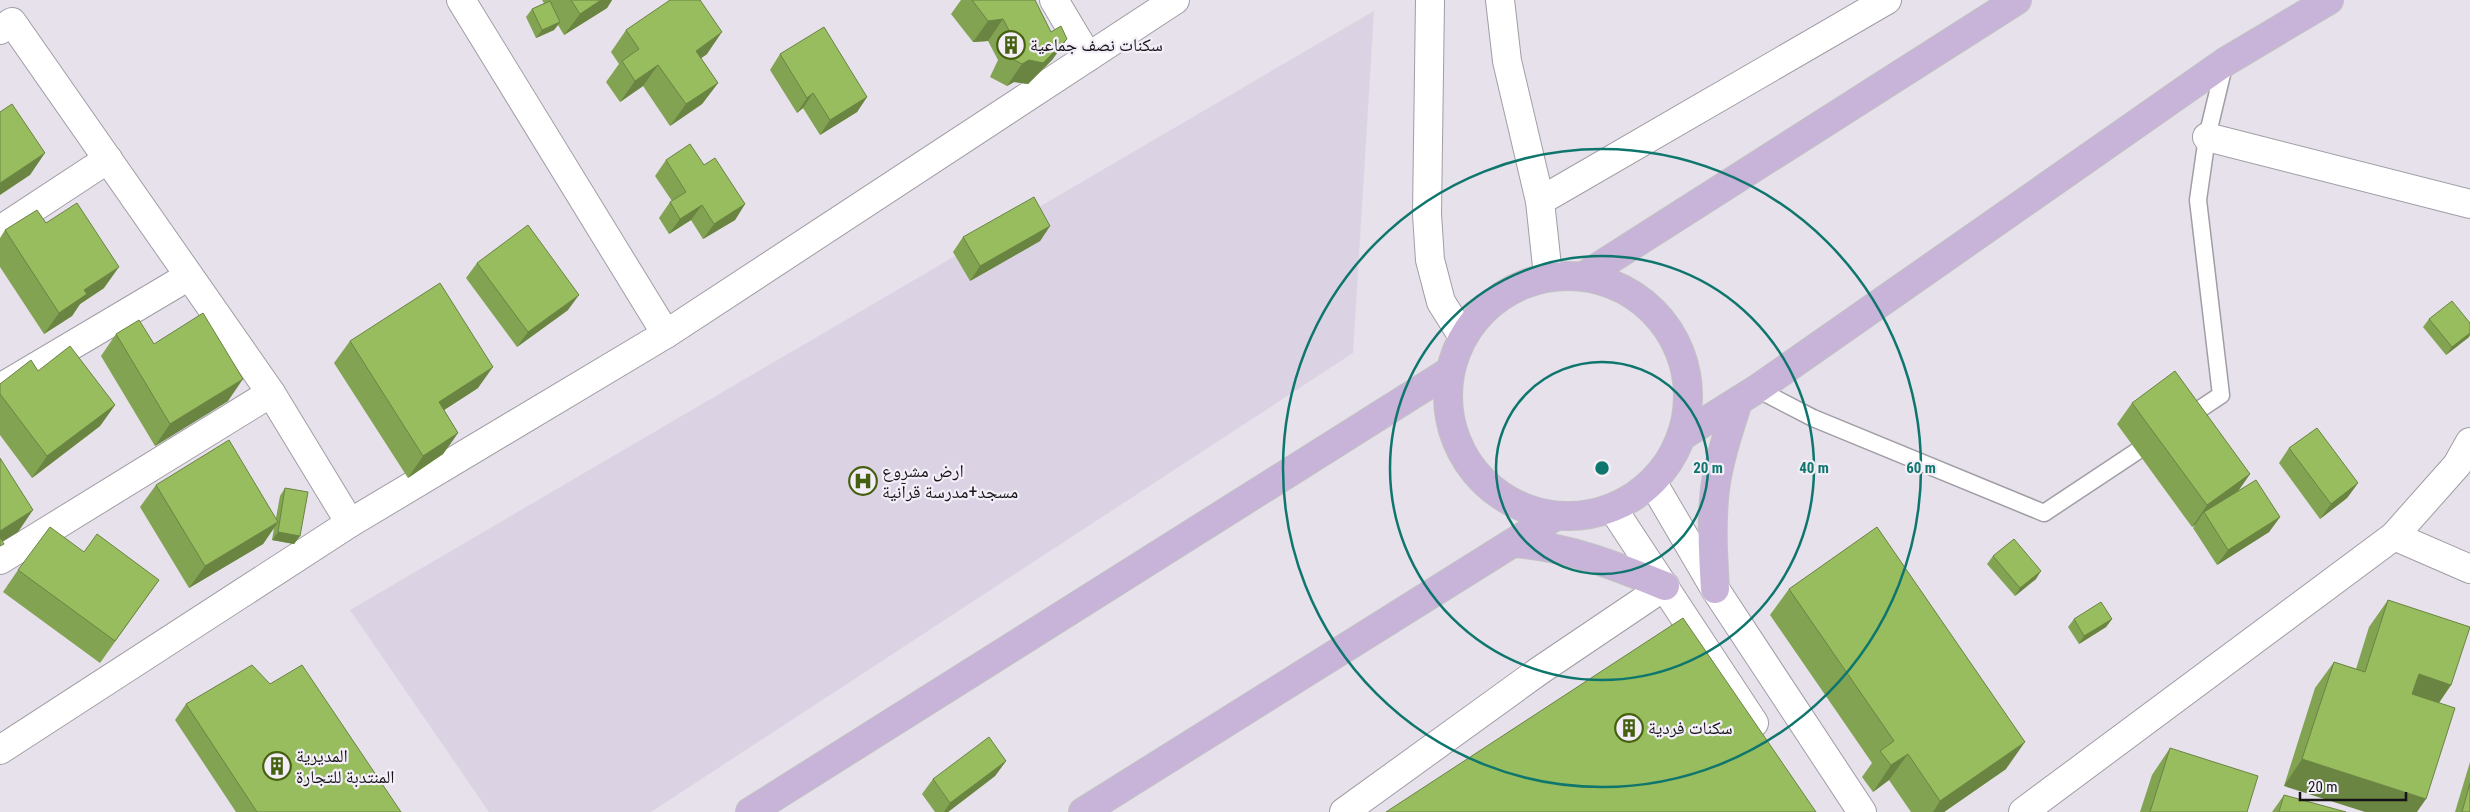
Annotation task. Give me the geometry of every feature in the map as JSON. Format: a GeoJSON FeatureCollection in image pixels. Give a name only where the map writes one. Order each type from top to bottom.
{"type":"FeatureCollection","features":[{"type":"Feature","properties":{"kind":"main road"},"geometry":{"type":"LineString","coordinates":[[1584,276],[2018,0]]}},
{"type":"Feature","properties":{"kind":"main road"},"geometry":{"type":"LineString","coordinates":[[1682,436],[1748,395],[2225,62],[2329,0]]}},
{"type":"Feature","properties":{"kind":"main road"},"geometry":{"type":"LineString","coordinates":[[1548,276],[1584,276],[1618,286],[1633,295],[1648,305],[1671,332],[1685,365],[1689,401],[1682,436],[1665,469],[1634,498],[1613,509],[1584,516],[1554,517],[1516,506],[1483,483],[1459,450],[1448,411],[1450,371],[1463,337],[1485,308],[1514,288],[1548,276]]}},
{"type":"Feature","properties":{"kind":"main road"},"geometry":{"type":"LineString","coordinates":[[750,812],[1450,371]]}},
{"type":"Feature","properties":{"kind":"main road"},"geometry":{"type":"LineString","coordinates":[[1714,589],[1712,535],[1715,489],[1725,444],[1748,395]]}},
{"type":"Feature","properties":{"kind":"main road"},"geometry":{"type":"LineString","coordinates":[[1083,812],[1554,517]]}},
{"type":"Feature","properties":{"kind":"main road"},"geometry":{"type":"LineString","coordinates":[[1514,542],[1566,550],[1610,564],[1665,586]]}},
{"type":"Feature","properties":{"kind":"street"},"geometry":{"type":"LineString","coordinates":[[461,0],[666,334]]}},
{"type":"Feature","properties":{"kind":"street"},"geometry":{"type":"LineString","coordinates":[[1054,0],[1088,56]]}},
{"type":"Feature","properties":{"kind":"street"},"geometry":{"type":"LineString","coordinates":[[4,739],[350,523],[666,334],[1175,0]]}},
{"type":"Feature","properties":{"kind":"street"},"geometry":{"type":"LineString","coordinates":[[1430,0],[1426,214],[1430,260],[1441,302],[1463,337]]}},
{"type":"Feature","properties":{"kind":"street"},"geometry":{"type":"LineString","coordinates":[[1500,0],[1507,61],[1540,201],[1548,276]]}},
{"type":"Feature","properties":{"kind":"street"},"geometry":{"type":"LineString","coordinates":[[1540,201],[1887,0]]}},
{"type":"Feature","properties":{"kind":"street"},"geometry":{"type":"LineString","coordinates":[[0,30],[12,22],[270,393],[350,523]]}},
{"type":"Feature","properties":{"kind":"street"},"geometry":{"type":"LineString","coordinates":[[2207,137],[2470,204]]}},
{"type":"Feature","properties":{"kind":"street"},"geometry":{"type":"LineString","coordinates":[[0,230],[108,159]]}},
{"type":"Feature","properties":{"kind":"street"},"geometry":{"type":"LineString","coordinates":[[0,388],[189,276]]}},
{"type":"Feature","properties":{"kind":"street"},"geometry":{"type":"LineString","coordinates":[[0,560],[270,393]]}},
{"type":"Feature","properties":{"kind":"street"},"geometry":{"type":"LineString","coordinates":[[2023,812],[2394,536],[2457,465],[2470,442]]}},
{"type":"Feature","properties":{"kind":"street"},"geometry":{"type":"LineString","coordinates":[[1652,483],[1714,589],[1862,812]]}},
{"type":"Feature","properties":{"kind":"street"},"geometry":{"type":"LineString","coordinates":[[1613,509],[1768,745]]}},
{"type":"Feature","properties":{"kind":"street"},"geometry":{"type":"LineString","coordinates":[[2394,536],[2470,569]]}},
{"type":"Feature","properties":{"kind":"street"},"geometry":{"type":"LineString","coordinates":[[1344,812],[1539,671],[1665,586]]}},
{"type":"Feature","properties":{"kind":"street"},"geometry":{"type":"LineString","coordinates":[[2054,812],[2064,780]]}},
{"type":"Feature","properties":{"kind":"lane"},"geometry":{"type":"LineString","coordinates":[[1748,395],[1814,418],[2044,513],[2221,395],[2198,200],[2207,137],[2225,62]]}},
{"type":"Feature","properties":{"kind":"shaded area","name":"ارض مشروع مسجد+مدرسة قرآنية"},"geometry":{"type":"Polygon","coordinates":[[[1374,11],[1353,353],[651,812],[489,812],[350,610],[1374,11]]]}},
{"type":"Feature","properties":{"kind":"building"},"geometry":{"type":"Polygon","coordinates":[[[571,0],[601,0],[580,14],[571,0]]]}},
{"type":"Feature","properties":{"kind":"building"},"geometry":{"type":"Polygon","coordinates":[[[670,0],[700,0],[722,32],[696,51],[718,83],[686,104],[658,65],[635,81],[622,61],[639,49],[626,30],[670,0]]]}},
{"type":"Feature","properties":{"kind":"building"},"geometry":{"type":"Polygon","coordinates":[[[972,0],[1035,0],[1051,32],[1061,26],[1067,39],[1043,63],[1029,60],[1022,64],[1005,55],[1013,38],[1003,19],[988,21],[972,0]]]}},
{"type":"Feature","properties":{"kind":"building"},"geometry":{"type":"Polygon","coordinates":[[[550,1],[560,22],[542,30],[532,9],[550,1]]]}},
{"type":"Feature","properties":{"kind":"building"},"geometry":{"type":"Polygon","coordinates":[[[824,27],[867,97],[830,120],[813,93],[807,98],[780,54],[824,27]]]}},
{"type":"Feature","properties":{"kind":"building"},"geometry":{"type":"Polygon","coordinates":[[[12,104],[45,153],[0,183],[0,112],[12,104]]]}},
{"type":"Feature","properties":{"kind":"building"},"geometry":{"type":"Polygon","coordinates":[[[690,144],[704,165],[715,158],[745,204],[714,224],[702,205],[680,219],[670,202],[686,192],[666,160],[690,144]]]}},
{"type":"Feature","properties":{"kind":"building"},"geometry":{"type":"Polygon","coordinates":[[[1034,197],[1050,226],[980,266],[963,237],[1034,197]]]}},
{"type":"Feature","properties":{"kind":"building"},"geometry":{"type":"Polygon","coordinates":[[[77,203],[119,267],[84,290],[87,294],[59,313],[5,230],[37,210],[46,223],[77,203]]]}},
{"type":"Feature","properties":{"kind":"building"},"geometry":{"type":"Polygon","coordinates":[[[528,225],[579,295],[528,332],[477,263],[528,225]]]}},
{"type":"Feature","properties":{"kind":"building"},"geometry":{"type":"Polygon","coordinates":[[[440,283],[493,367],[439,402],[458,433],[423,456],[350,341],[440,283]]]}},
{"type":"Feature","properties":{"kind":"building"},"geometry":{"type":"Polygon","coordinates":[[[2452,301],[2470,323],[2470,333],[2452,347],[2429,319],[2452,301]]]}},
{"type":"Feature","properties":{"kind":"building"},"geometry":{"type":"Polygon","coordinates":[[[203,313],[243,379],[170,424],[116,334],[139,320],[154,344],[203,313]]]}},
{"type":"Feature","properties":{"kind":"building"},"geometry":{"type":"Polygon","coordinates":[[[70,346],[115,405],[47,456],[0,394],[0,384],[31,360],[38,371],[70,346]]]}},
{"type":"Feature","properties":{"kind":"building"},"geometry":{"type":"Polygon","coordinates":[[[2175,371],[2250,474],[2207,505],[2132,403],[2175,371]]]}},
{"type":"Feature","properties":{"kind":"building"},"geometry":{"type":"Polygon","coordinates":[[[2317,428],[2358,483],[2331,504],[2289,448],[2317,428]]]}},
{"type":"Feature","properties":{"kind":"building"},"geometry":{"type":"Polygon","coordinates":[[[229,440],[278,522],[205,566],[156,485],[229,440]]]}},
{"type":"Feature","properties":{"kind":"building"},"geometry":{"type":"Polygon","coordinates":[[[0,458],[33,510],[0,531],[0,458]]]}},
{"type":"Feature","properties":{"kind":"building"},"geometry":{"type":"Polygon","coordinates":[[[2256,480],[2280,517],[2228,550],[2204,512],[2256,480]]]}},
{"type":"Feature","properties":{"kind":"building"},"geometry":{"type":"Polygon","coordinates":[[[285,488],[308,492],[300,536],[278,532],[285,488]]]}},
{"type":"Feature","properties":{"kind":"building"},"geometry":{"type":"Polygon","coordinates":[[[50,527],[84,552],[97,534],[159,580],[115,641],[18,570],[50,527]]]}},
{"type":"Feature","properties":{"kind":"building"},"geometry":{"type":"Polygon","coordinates":[[[1877,527],[2025,742],[1940,801],[1908,754],[1891,765],[1880,751],[1894,741],[1789,589],[1877,527]]]}},
{"type":"Feature","properties":{"kind":"building"},"geometry":{"type":"Polygon","coordinates":[[[0,537],[4,544],[0,546],[0,537]]]}},
{"type":"Feature","properties":{"kind":"building"},"geometry":{"type":"Polygon","coordinates":[[[2014,539],[2041,571],[2020,588],[1993,556],[2014,539]]]}},
{"type":"Feature","properties":{"kind":"building"},"geometry":{"type":"Polygon","coordinates":[[[2388,600],[2470,627],[2451,685],[2419,674],[2412,694],[2455,708],[2426,799],[2302,759],[2334,662],[2365,672],[2388,600]]]}},
{"type":"Feature","properties":{"kind":"building"},"geometry":{"type":"Polygon","coordinates":[[[2101,602],[2112,619],[2084,636],[2074,619],[2101,602]]]}},
{"type":"Feature","properties":{"kind":"building","name":"سكنات فردية"},"geometry":{"type":"Polygon","coordinates":[[[1683,618],[1816,812],[1386,812],[1683,618]]]}},
{"type":"Feature","properties":{"kind":"building","name":"المديرية المنتدبة للتجارة"},"geometry":{"type":"Polygon","coordinates":[[[252,665],[270,684],[302,665],[401,812],[257,812],[186,704],[252,665]]]}},
{"type":"Feature","properties":{"kind":"building"},"geometry":{"type":"Polygon","coordinates":[[[989,737],[1006,761],[950,803],[933,779],[989,737]]]}},
{"type":"Feature","properties":{"kind":"building"},"geometry":{"type":"Polygon","coordinates":[[[2170,748],[2258,776],[2247,812],[2150,812],[2170,748]]]}},
{"type":"Feature","properties":{"kind":"building"},"geometry":{"type":"Polygon","coordinates":[[[2470,783],[2470,812],[2462,812],[2470,783]]]}},
{"type":"Feature","properties":{"kind":"building"},"geometry":{"type":"Polygon","coordinates":[[[2284,795],[2346,812],[2279,812],[2284,795]]]}},
{"type":"Feature","properties":{"kind":"place","name":"سكنات نصف جماعية"},"geometry":{"type":"Point","coordinates":[1011,45]}},
{"type":"Feature","properties":{"kind":"place","name":"ارض مشروع مسجد+مدرسة قرآنية"},"geometry":{"type":"Point","coordinates":[863,481]}},
{"type":"Feature","properties":{"kind":"place","name":"سكنات فردية"},"geometry":{"type":"Point","coordinates":[1629,728]}},
{"type":"Feature","properties":{"kind":"place","name":"المديرية المنتدبة للتجارة"},"geometry":{"type":"Point","coordinates":[277,766]}}]}
